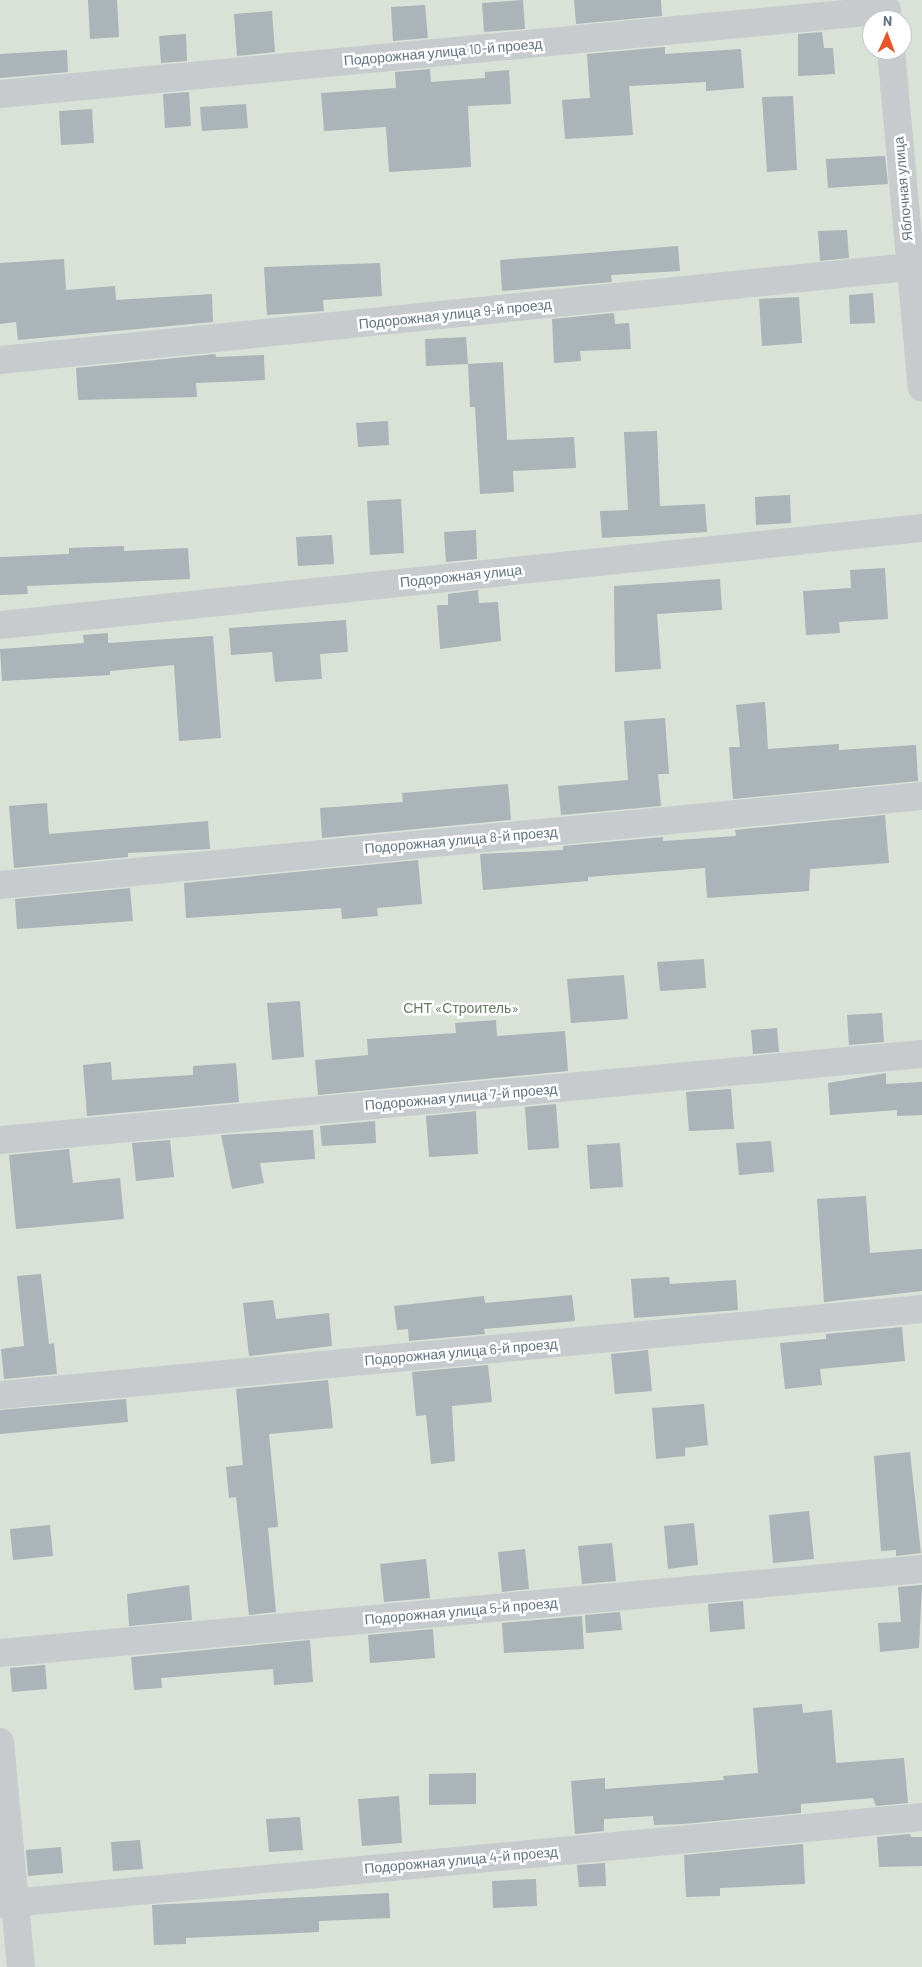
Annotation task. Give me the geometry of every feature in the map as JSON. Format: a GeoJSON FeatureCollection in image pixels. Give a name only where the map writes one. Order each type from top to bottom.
{"type":"FeatureCollection","features":[{"type":"Feature","properties":{"kind":"street","name":"Подорожная улица 10-й проезд"},"geometry":{"type":"LineString","coordinates":[[0,94],[862,12]]}},
{"type":"Feature","properties":{"kind":"street","name":"Яблочная улица"},"geometry":{"type":"LineString","coordinates":[[891,60],[922,388]]}},
{"type":"Feature","properties":{"kind":"street","name":"Подорожная улица 9-й проезд"},"geometry":{"type":"LineString","coordinates":[[0,360],[910,267]]}},
{"type":"Feature","properties":{"kind":"street","name":"Подорожная улица"},"geometry":{"type":"LineString","coordinates":[[0,625],[922,528]]}},
{"type":"Feature","properties":{"kind":"street","name":"Подорожная улица 8-й проезд"},"geometry":{"type":"LineString","coordinates":[[0,884],[922,796]]}},
{"type":"Feature","properties":{"kind":"street","name":"Подорожная улица 7-й проезд"},"geometry":{"type":"LineString","coordinates":[[0,1140],[922,1054]]}},
{"type":"Feature","properties":{"kind":"street","name":"Подорожная улица 6-й проезд"},"geometry":{"type":"LineString","coordinates":[[0,1395],[922,1309]]}},
{"type":"Feature","properties":{"kind":"street","name":"Подорожная улица 5-й проезд"},"geometry":{"type":"LineString","coordinates":[[0,1653],[922,1570]]}},
{"type":"Feature","properties":{"kind":"street"},"geometry":{"type":"LineString","coordinates":[[0,1742],[7,1903],[21,1967]]}},
{"type":"Feature","properties":{"kind":"street","name":"Подорожная улица 4-й проезд"},"geometry":{"type":"LineString","coordinates":[[7,1903],[922,1817]]}},
{"type":"Feature","properties":{"kind":"green space","name":"СНТ «Строитель»"},"geometry":{"type":"Polygon","coordinates":[[[0,0],[922,0],[922,1967],[0,1967],[0,0]]]}},
{"type":"Feature","properties":{"kind":"building"},"geometry":{"type":"Polygon","coordinates":[[[88,0],[117,0],[119,37],[90,39],[88,0]]]}},
{"type":"Feature","properties":{"kind":"building"},"geometry":{"type":"Polygon","coordinates":[[[523,0],[525,29],[484,32],[482,3],[523,0]]]}},
{"type":"Feature","properties":{"kind":"building"},"geometry":{"type":"Polygon","coordinates":[[[574,0],[661,0],[662,16],[576,24],[574,0]]]}},
{"type":"Feature","properties":{"kind":"building"},"geometry":{"type":"Polygon","coordinates":[[[425,5],[428,38],[393,41],[391,7],[425,5]]]}},
{"type":"Feature","properties":{"kind":"building"},"geometry":{"type":"Polygon","coordinates":[[[272,11],[275,52],[237,56],[234,14],[272,11]]]}},
{"type":"Feature","properties":{"kind":"building"},"geometry":{"type":"Polygon","coordinates":[[[822,32],[824,48],[833,48],[835,74],[798,76],[798,34],[822,32]]]}},
{"type":"Feature","properties":{"kind":"building"},"geometry":{"type":"Polygon","coordinates":[[[186,34],[187,61],[161,63],[159,36],[186,34]]]}},
{"type":"Feature","properties":{"kind":"building"},"geometry":{"type":"Polygon","coordinates":[[[665,47],[665,54],[741,49],[744,88],[706,91],[706,82],[629,86],[633,135],[565,139],[562,100],[590,98],[587,54],[665,47]]]}},
{"type":"Feature","properties":{"kind":"building"},"geometry":{"type":"Polygon","coordinates":[[[67,50],[68,72],[0,78],[0,54],[67,50]]]}},
{"type":"Feature","properties":{"kind":"building"},"geometry":{"type":"Polygon","coordinates":[[[430,69],[431,82],[485,78],[485,72],[509,70],[511,104],[468,106],[471,167],[389,172],[386,127],[324,131],[321,93],[396,88],[395,72],[430,69]]]}},
{"type":"Feature","properties":{"kind":"building"},"geometry":{"type":"Polygon","coordinates":[[[189,92],[191,126],[165,128],[163,94],[189,92]]]}},
{"type":"Feature","properties":{"kind":"building"},"geometry":{"type":"Polygon","coordinates":[[[793,96],[797,170],[767,172],[762,97],[793,96]]]}},
{"type":"Feature","properties":{"kind":"building"},"geometry":{"type":"Polygon","coordinates":[[[246,104],[248,128],[202,131],[200,107],[246,104]]]}},
{"type":"Feature","properties":{"kind":"building"},"geometry":{"type":"Polygon","coordinates":[[[92,109],[94,143],[61,145],[59,111],[92,109]]]}},
{"type":"Feature","properties":{"kind":"building"},"geometry":{"type":"Polygon","coordinates":[[[885,156],[888,184],[828,188],[826,159],[885,156]]]}},
{"type":"Feature","properties":{"kind":"building"},"geometry":{"type":"Polygon","coordinates":[[[847,230],[849,258],[820,261],[818,231],[847,230]]]}},
{"type":"Feature","properties":{"kind":"building"},"geometry":{"type":"Polygon","coordinates":[[[678,246],[680,271],[611,275],[612,282],[502,291],[500,260],[678,246]]]}},
{"type":"Feature","properties":{"kind":"building"},"geometry":{"type":"Polygon","coordinates":[[[64,259],[66,290],[115,286],[116,300],[212,294],[213,322],[18,340],[16,322],[0,324],[0,263],[64,259]]]}},
{"type":"Feature","properties":{"kind":"building"},"geometry":{"type":"Polygon","coordinates":[[[380,263],[382,296],[323,300],[324,311],[267,315],[264,267],[380,263]]]}},
{"type":"Feature","properties":{"kind":"building"},"geometry":{"type":"Polygon","coordinates":[[[873,293],[875,323],[850,324],[849,295],[873,293]]]}},
{"type":"Feature","properties":{"kind":"building"},"geometry":{"type":"Polygon","coordinates":[[[799,297],[802,343],[762,346],[759,299],[799,297]]]}},
{"type":"Feature","properties":{"kind":"building"},"geometry":{"type":"Polygon","coordinates":[[[614,313],[615,324],[629,323],[631,349],[580,351],[581,361],[554,363],[552,319],[614,313]]]}},
{"type":"Feature","properties":{"kind":"building"},"geometry":{"type":"Polygon","coordinates":[[[466,337],[468,364],[426,366],[425,339],[466,337]]]}},
{"type":"Feature","properties":{"kind":"building"},"geometry":{"type":"Polygon","coordinates":[[[215,354],[216,357],[264,355],[265,380],[196,383],[197,397],[78,400],[76,368],[215,354]]]}},
{"type":"Feature","properties":{"kind":"building"},"geometry":{"type":"Polygon","coordinates":[[[503,362],[507,440],[574,437],[576,468],[513,471],[514,492],[480,494],[475,407],[470,407],[468,364],[503,362]]]}},
{"type":"Feature","properties":{"kind":"building"},"geometry":{"type":"Polygon","coordinates":[[[388,421],[389,445],[358,447],[356,423],[388,421]]]}},
{"type":"Feature","properties":{"kind":"building"},"geometry":{"type":"Polygon","coordinates":[[[657,431],[660,506],[705,504],[707,532],[602,538],[600,511],[628,510],[624,432],[657,431]]]}},
{"type":"Feature","properties":{"kind":"building"},"geometry":{"type":"Polygon","coordinates":[[[790,495],[791,523],[756,525],[755,497],[790,495]]]}},
{"type":"Feature","properties":{"kind":"building"},"geometry":{"type":"Polygon","coordinates":[[[401,499],[404,553],[370,555],[367,501],[401,499]]]}},
{"type":"Feature","properties":{"kind":"building"},"geometry":{"type":"Polygon","coordinates":[[[476,530],[477,559],[446,562],[444,532],[476,530]]]}},
{"type":"Feature","properties":{"kind":"building"},"geometry":{"type":"Polygon","coordinates":[[[332,535],[334,564],[298,566],[296,537],[332,535]]]}},
{"type":"Feature","properties":{"kind":"building"},"geometry":{"type":"Polygon","coordinates":[[[124,546],[124,551],[188,548],[190,579],[27,586],[28,594],[0,595],[0,557],[69,554],[69,548],[124,546]]]}},
{"type":"Feature","properties":{"kind":"building"},"geometry":{"type":"Polygon","coordinates":[[[885,568],[888,619],[839,622],[840,633],[806,635],[803,591],[851,588],[850,570],[885,568]]]}},
{"type":"Feature","properties":{"kind":"building"},"geometry":{"type":"Polygon","coordinates":[[[720,579],[722,610],[657,614],[661,669],[615,672],[614,586],[720,579]]]}},
{"type":"Feature","properties":{"kind":"building"},"geometry":{"type":"Polygon","coordinates":[[[478,590],[479,603],[498,602],[501,641],[440,649],[437,605],[448,605],[448,594],[478,590]]]}},
{"type":"Feature","properties":{"kind":"building"},"geometry":{"type":"Polygon","coordinates":[[[346,620],[348,652],[320,654],[322,679],[275,682],[272,652],[231,655],[229,628],[346,620]]]}},
{"type":"Feature","properties":{"kind":"building"},"geometry":{"type":"Polygon","coordinates":[[[108,633],[108,643],[213,636],[221,738],[179,741],[174,665],[110,671],[110,675],[2,681],[0,649],[84,643],[83,635],[108,633]]]}},
{"type":"Feature","properties":{"kind":"building"},"geometry":{"type":"Polygon","coordinates":[[[765,702],[768,749],[839,744],[839,750],[916,745],[918,781],[733,799],[729,747],[740,747],[736,705],[765,702]]]}},
{"type":"Feature","properties":{"kind":"building"},"geometry":{"type":"Polygon","coordinates":[[[665,718],[669,774],[658,774],[661,806],[561,815],[558,786],[628,780],[624,721],[665,718]]]}},
{"type":"Feature","properties":{"kind":"building"},"geometry":{"type":"Polygon","coordinates":[[[508,784],[511,820],[322,838],[320,808],[403,802],[402,793],[508,784]]]}},
{"type":"Feature","properties":{"kind":"building"},"geometry":{"type":"Polygon","coordinates":[[[47,803],[49,834],[208,821],[210,849],[128,853],[128,857],[14,868],[9,806],[47,803]]]}},
{"type":"Feature","properties":{"kind":"building"},"geometry":{"type":"Polygon","coordinates":[[[885,815],[889,863],[810,869],[809,891],[707,898],[705,868],[588,877],[588,881],[483,890],[480,854],[563,850],[563,846],[663,837],[663,841],[736,836],[735,830],[885,815]]]}},
{"type":"Feature","properties":{"kind":"building"},"geometry":{"type":"Polygon","coordinates":[[[418,860],[422,904],[377,908],[378,916],[342,919],[341,908],[186,918],[184,883],[418,860]]]}},
{"type":"Feature","properties":{"kind":"building"},"geometry":{"type":"Polygon","coordinates":[[[130,888],[133,921],[17,929],[15,899],[130,888]]]}},
{"type":"Feature","properties":{"kind":"building"},"geometry":{"type":"Polygon","coordinates":[[[704,959],[706,988],[660,991],[657,962],[704,959]]]}},
{"type":"Feature","properties":{"kind":"building"},"geometry":{"type":"Polygon","coordinates":[[[624,975],[628,1019],[571,1023],[567,979],[624,975]]]}},
{"type":"Feature","properties":{"kind":"building"},"geometry":{"type":"Polygon","coordinates":[[[300,1001],[304,1057],[272,1060],[267,1003],[300,1001]]]}},
{"type":"Feature","properties":{"kind":"building"},"geometry":{"type":"Polygon","coordinates":[[[882,1013],[884,1042],[849,1045],[847,1015],[882,1013]]]}},
{"type":"Feature","properties":{"kind":"building"},"geometry":{"type":"Polygon","coordinates":[[[496,1020],[497,1036],[565,1031],[568,1071],[318,1095],[315,1060],[368,1055],[367,1039],[456,1033],[455,1023],[496,1020]]]}},
{"type":"Feature","properties":{"kind":"building"},"geometry":{"type":"Polygon","coordinates":[[[777,1028],[779,1052],[753,1054],[751,1030],[777,1028]]]}},
{"type":"Feature","properties":{"kind":"building"},"geometry":{"type":"Polygon","coordinates":[[[111,1062],[112,1080],[193,1075],[193,1066],[236,1063],[239,1102],[87,1116],[83,1065],[111,1062]]]}},
{"type":"Feature","properties":{"kind":"building"},"geometry":{"type":"Polygon","coordinates":[[[886,1073],[886,1084],[922,1082],[922,1115],[897,1116],[897,1110],[830,1115],[828,1083],[886,1073]]]}},
{"type":"Feature","properties":{"kind":"building"},"geometry":{"type":"Polygon","coordinates":[[[731,1089],[734,1129],[689,1131],[686,1092],[731,1089]]]}},
{"type":"Feature","properties":{"kind":"building"},"geometry":{"type":"Polygon","coordinates":[[[556,1104],[559,1148],[528,1150],[525,1107],[556,1104]]]}},
{"type":"Feature","properties":{"kind":"building"},"geometry":{"type":"Polygon","coordinates":[[[476,1111],[478,1154],[429,1157],[426,1116],[476,1111]]]}},
{"type":"Feature","properties":{"kind":"building"},"geometry":{"type":"Polygon","coordinates":[[[375,1121],[376,1143],[322,1146],[320,1126],[375,1121]]]}},
{"type":"Feature","properties":{"kind":"building"},"geometry":{"type":"Polygon","coordinates":[[[313,1130],[315,1159],[260,1163],[264,1183],[232,1189],[221,1135],[313,1130]]]}},
{"type":"Feature","properties":{"kind":"building"},"geometry":{"type":"Polygon","coordinates":[[[170,1140],[174,1177],[136,1181],[132,1143],[170,1140]]]}},
{"type":"Feature","properties":{"kind":"building"},"geometry":{"type":"Polygon","coordinates":[[[771,1141],[774,1172],[739,1175],[736,1143],[771,1141]]]}},
{"type":"Feature","properties":{"kind":"building"},"geometry":{"type":"Polygon","coordinates":[[[620,1143],[623,1187],[590,1189],[587,1145],[620,1143]]]}},
{"type":"Feature","properties":{"kind":"building"},"geometry":{"type":"Polygon","coordinates":[[[69,1149],[73,1183],[120,1178],[124,1219],[16,1229],[9,1155],[69,1149]]]}},
{"type":"Feature","properties":{"kind":"building"},"geometry":{"type":"Polygon","coordinates":[[[866,1196],[870,1253],[922,1249],[922,1291],[824,1302],[817,1199],[866,1196]]]}},
{"type":"Feature","properties":{"kind":"building"},"geometry":{"type":"Polygon","coordinates":[[[41,1274],[49,1344],[54,1343],[57,1374],[4,1379],[1,1349],[24,1346],[17,1276],[41,1274]]]}},
{"type":"Feature","properties":{"kind":"building"},"geometry":{"type":"Polygon","coordinates":[[[669,1277],[670,1284],[736,1280],[738,1310],[634,1318],[631,1279],[669,1277]]]}},
{"type":"Feature","properties":{"kind":"building"},"geometry":{"type":"Polygon","coordinates":[[[572,1295],[575,1321],[484,1329],[485,1334],[409,1341],[408,1329],[397,1330],[394,1306],[484,1296],[485,1303],[572,1295]]]}},
{"type":"Feature","properties":{"kind":"building"},"geometry":{"type":"Polygon","coordinates":[[[273,1300],[276,1319],[329,1313],[332,1346],[249,1356],[243,1303],[273,1300]]]}},
{"type":"Feature","properties":{"kind":"building"},"geometry":{"type":"Polygon","coordinates":[[[902,1327],[905,1361],[820,1369],[822,1385],[785,1389],[780,1343],[826,1339],[826,1334],[902,1327]]]}},
{"type":"Feature","properties":{"kind":"building"},"geometry":{"type":"Polygon","coordinates":[[[648,1350],[652,1391],[615,1394],[611,1354],[648,1350]]]}},
{"type":"Feature","properties":{"kind":"building"},"geometry":{"type":"Polygon","coordinates":[[[488,1365],[492,1402],[452,1406],[455,1461],[431,1464],[426,1415],[416,1416],[412,1372],[488,1365]]]}},
{"type":"Feature","properties":{"kind":"building"},"geometry":{"type":"Polygon","coordinates":[[[328,1380],[333,1428],[269,1434],[278,1527],[268,1528],[276,1612],[249,1615],[236,1497],[229,1498],[226,1467],[243,1465],[236,1389],[328,1380]]]}},
{"type":"Feature","properties":{"kind":"building"},"geometry":{"type":"Polygon","coordinates":[[[126,1399],[128,1422],[0,1434],[0,1410],[126,1399]]]}},
{"type":"Feature","properties":{"kind":"building"},"geometry":{"type":"Polygon","coordinates":[[[704,1404],[708,1445],[685,1448],[685,1456],[656,1459],[652,1408],[704,1404]]]}},
{"type":"Feature","properties":{"kind":"building"},"geometry":{"type":"Polygon","coordinates":[[[910,1452],[921,1553],[896,1556],[896,1550],[881,1551],[874,1456],[910,1452]]]}},
{"type":"Feature","properties":{"kind":"building"},"geometry":{"type":"Polygon","coordinates":[[[809,1511],[814,1559],[773,1563],[769,1515],[809,1511]]]}},
{"type":"Feature","properties":{"kind":"building"},"geometry":{"type":"Polygon","coordinates":[[[694,1523],[698,1565],[668,1569],[664,1526],[694,1523]]]}},
{"type":"Feature","properties":{"kind":"building"},"geometry":{"type":"Polygon","coordinates":[[[50,1525],[53,1556],[13,1560],[10,1529],[50,1525]]]}},
{"type":"Feature","properties":{"kind":"building"},"geometry":{"type":"Polygon","coordinates":[[[612,1543],[616,1581],[582,1584],[578,1546],[612,1543]]]}},
{"type":"Feature","properties":{"kind":"building"},"geometry":{"type":"Polygon","coordinates":[[[525,1549],[529,1589],[502,1592],[498,1552],[525,1549]]]}},
{"type":"Feature","properties":{"kind":"building"},"geometry":{"type":"Polygon","coordinates":[[[426,1559],[430,1598],[384,1602],[380,1564],[426,1559]]]}},
{"type":"Feature","properties":{"kind":"building"},"geometry":{"type":"Polygon","coordinates":[[[189,1585],[192,1620],[129,1626],[127,1594],[189,1585]]]}},
{"type":"Feature","properties":{"kind":"building"},"geometry":{"type":"Polygon","coordinates":[[[922,1585],[919,1648],[880,1652],[878,1623],[901,1622],[898,1587],[922,1585]]]}},
{"type":"Feature","properties":{"kind":"building"},"geometry":{"type":"Polygon","coordinates":[[[743,1601],[745,1629],[710,1632],[708,1604],[743,1601]]]}},
{"type":"Feature","properties":{"kind":"building"},"geometry":{"type":"Polygon","coordinates":[[[620,1612],[622,1630],[586,1633],[585,1615],[620,1612]]]}},
{"type":"Feature","properties":{"kind":"building"},"geometry":{"type":"Polygon","coordinates":[[[582,1616],[584,1649],[504,1653],[502,1623],[582,1616]]]}},
{"type":"Feature","properties":{"kind":"building"},"geometry":{"type":"Polygon","coordinates":[[[433,1629],[435,1658],[370,1663],[368,1635],[433,1629]]]}},
{"type":"Feature","properties":{"kind":"building"},"geometry":{"type":"Polygon","coordinates":[[[310,1640],[313,1682],[274,1685],[273,1669],[161,1678],[162,1688],[134,1690],[131,1657],[310,1640]]]}},
{"type":"Feature","properties":{"kind":"building"},"geometry":{"type":"Polygon","coordinates":[[[45,1665],[47,1689],[12,1692],[10,1668],[45,1665]]]}},
{"type":"Feature","properties":{"kind":"building"},"geometry":{"type":"Polygon","coordinates":[[[802,1704],[803,1713],[832,1710],[836,1763],[904,1758],[908,1803],[876,1806],[873,1798],[801,1804],[801,1813],[683,1824],[654,1825],[653,1816],[604,1819],[604,1831],[575,1834],[571,1781],[605,1778],[605,1789],[724,1780],[723,1776],[758,1773],[753,1708],[802,1704]]]}},
{"type":"Feature","properties":{"kind":"building"},"geometry":{"type":"Polygon","coordinates":[[[476,1773],[476,1804],[429,1805],[429,1774],[476,1773]]]}},
{"type":"Feature","properties":{"kind":"building"},"geometry":{"type":"Polygon","coordinates":[[[399,1796],[402,1843],[362,1846],[358,1799],[399,1796]]]}},
{"type":"Feature","properties":{"kind":"building"},"geometry":{"type":"Polygon","coordinates":[[[300,1817],[303,1850],[269,1852],[266,1819],[300,1817]]]}},
{"type":"Feature","properties":{"kind":"building"},"geometry":{"type":"Polygon","coordinates":[[[910,1834],[911,1837],[922,1837],[922,1866],[879,1867],[877,1837],[910,1834]]]}},
{"type":"Feature","properties":{"kind":"building"},"geometry":{"type":"Polygon","coordinates":[[[140,1840],[143,1869],[113,1871],[111,1842],[140,1840]]]}},
{"type":"Feature","properties":{"kind":"building"},"geometry":{"type":"Polygon","coordinates":[[[803,1844],[805,1884],[720,1888],[720,1896],[686,1897],[684,1855],[803,1844]]]}},
{"type":"Feature","properties":{"kind":"building"},"geometry":{"type":"Polygon","coordinates":[[[61,1847],[63,1873],[28,1876],[26,1850],[61,1847]]]}},
{"type":"Feature","properties":{"kind":"building"},"geometry":{"type":"Polygon","coordinates":[[[605,1863],[606,1886],[579,1887],[577,1865],[605,1863]]]}},
{"type":"Feature","properties":{"kind":"building"},"geometry":{"type":"Polygon","coordinates":[[[536,1879],[537,1906],[493,1908],[492,1881],[536,1879]]]}},
{"type":"Feature","properties":{"kind":"building"},"geometry":{"type":"Polygon","coordinates":[[[389,1893],[390,1918],[319,1921],[319,1932],[186,1938],[186,1944],[154,1945],[152,1905],[389,1893]]]}}]}
